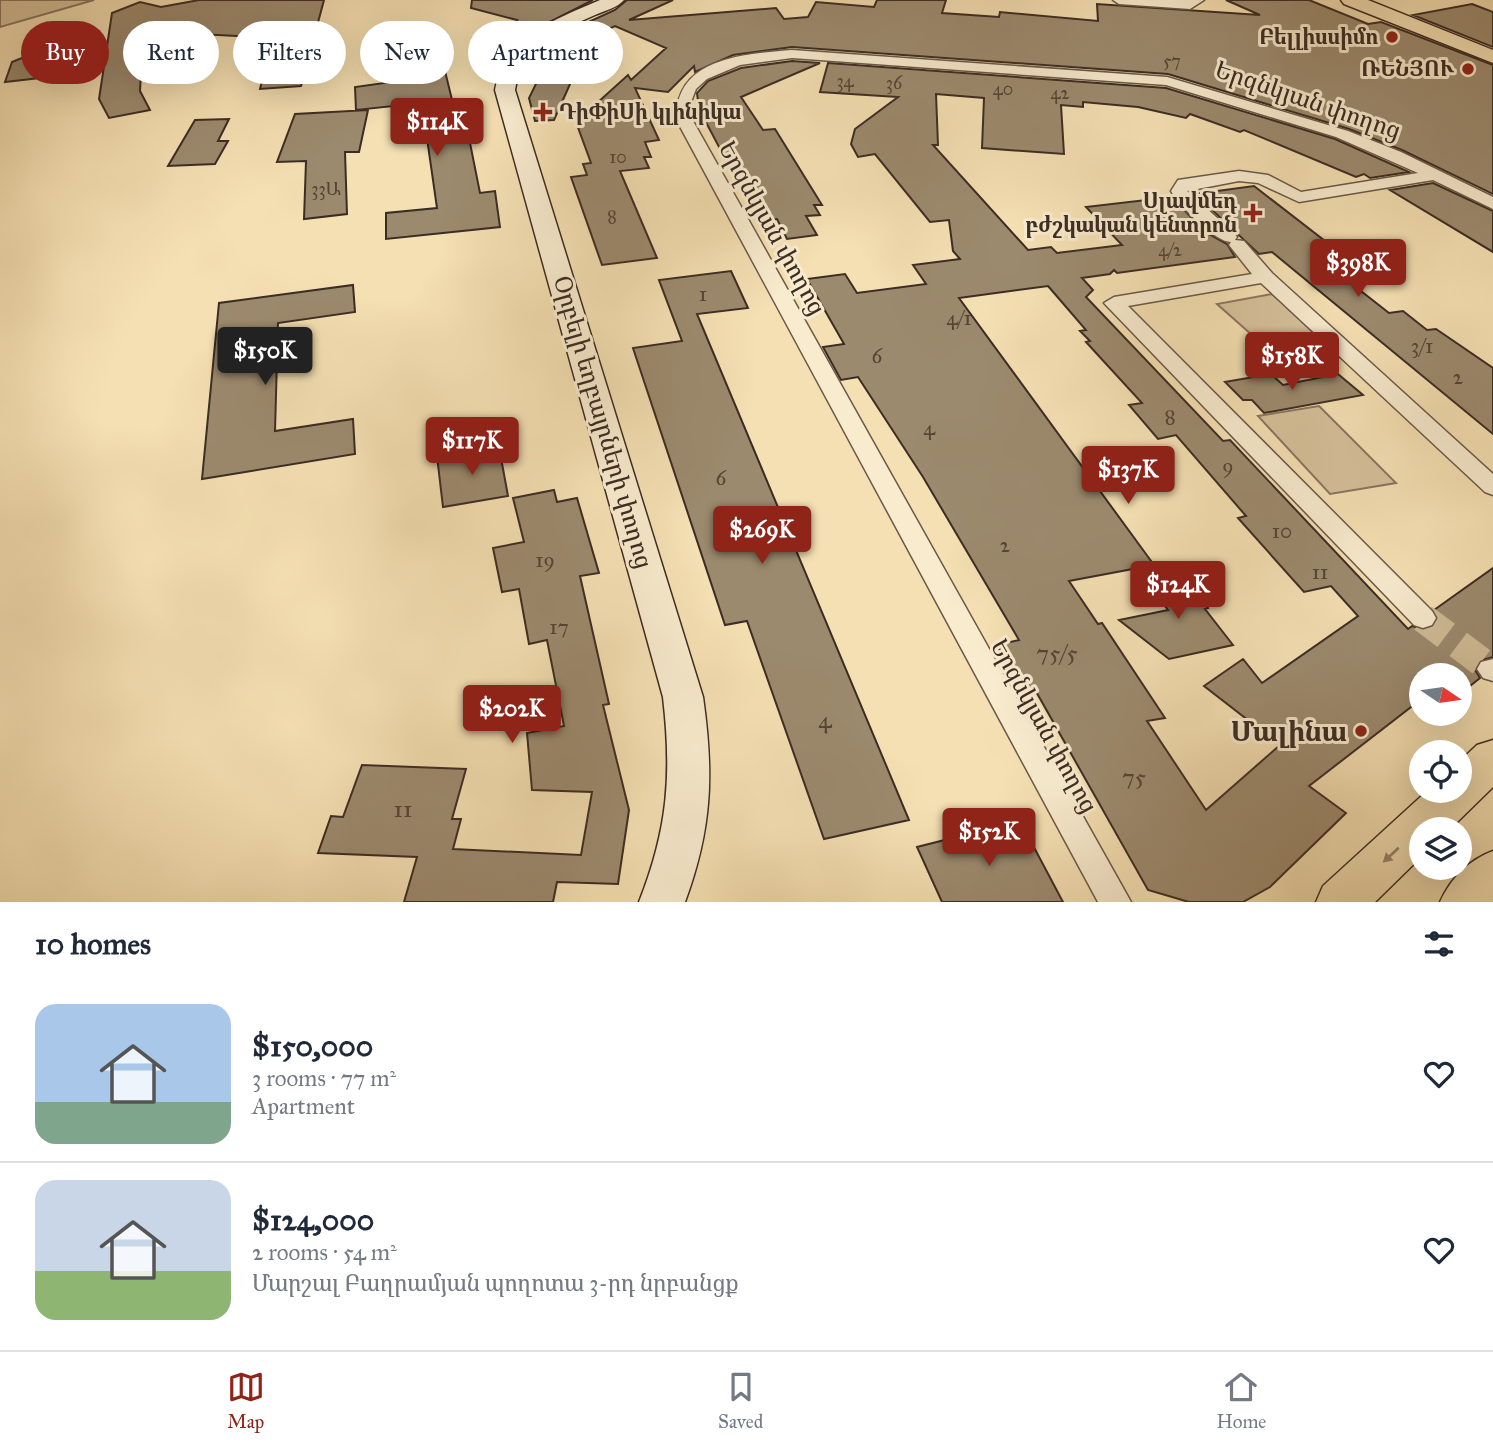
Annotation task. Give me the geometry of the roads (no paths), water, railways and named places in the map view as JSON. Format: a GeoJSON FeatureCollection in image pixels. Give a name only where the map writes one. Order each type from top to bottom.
{"type":"FeatureCollection","features":[{"type":"Feature","properties":{"kind":"main road"},"geometry":{"type":"LineString","coordinates":[[1352,0],[1493,57]]}},
{"type":"Feature","properties":{"kind":"main road"},"geometry":{"type":"LineString","coordinates":[[1374,0],[1493,47]]}},
{"type":"Feature","properties":{"kind":"main road"},"geometry":{"type":"LineString","coordinates":[[1472,778],[1493,758]]}},
{"type":"Feature","properties":{"kind":"main road"},"geometry":{"type":"LineString","coordinates":[[1341,902],[1445,803]]}},
{"type":"Feature","properties":{"kind":"main road"},"geometry":{"type":"LineString","coordinates":[[1465,902],[1493,873]]}},
{"type":"Feature","properties":{"kind":"street","name":"Օրբելի եղբայրների փողոց"},"geometry":{"type":"LineString","coordinates":[[615,0],[556,27],[533,43],[517,57],[505,74],[505,90],[683,697],[692,759],[687,824],[678,864],[662,902]]}},
{"type":"Feature","properties":{"kind":"street"},"geometry":{"type":"LineString","coordinates":[[1119,0],[1190,5],[1198,0]]}},
{"type":"Feature","properties":{"kind":"street","name":"Երզնկյան փողոց"},"geometry":{"type":"LineString","coordinates":[[1115,902],[1046,782],[685,121],[681,108],[685,95],[695,82],[712,69],[739,61],[792,54],[1142,78],[1191,87],[1317,126],[1395,155],[1493,204]]}},
{"type":"Feature","properties":{"kind":"street"},"geometry":{"type":"LineString","coordinates":[[1435,175],[1299,197],[1262,179],[1239,176],[1184,184],[1179,191],[1184,199],[1233,241],[1265,277],[1493,487]]}},
{"type":"Feature","properties":{"kind":"street"},"geometry":{"type":"LineString","coordinates":[[1265,277],[1114,303],[1423,618]]}},
{"type":"Feature","properties":{"kind":"tunnel"},"geometry":{"type":"LineString","coordinates":[[1423,618],[1491,669]]}},
{"type":"Feature","properties":{"kind":"place","name":"Բելլիսսիմո"},"geometry":{"type":"Point","coordinates":[1392,37]}},
{"type":"Feature","properties":{"kind":"place","name":"ՌԵՆՅՈՒ"},"geometry":{"type":"Point","coordinates":[1468,69]}},
{"type":"Feature","properties":{"kind":"place","name":"ԴիՓիՍի կլինիկա"},"geometry":{"type":"Point","coordinates":[543,112]}},
{"type":"Feature","properties":{"kind":"place","name":"Սլավմեդ բժշկական կենտրոն"},"geometry":{"type":"Point","coordinates":[1253,213]}},
{"type":"Feature","properties":{"kind":"place","name":"Մալինա"},"geometry":{"type":"Point","coordinates":[1361,731]}}]}
